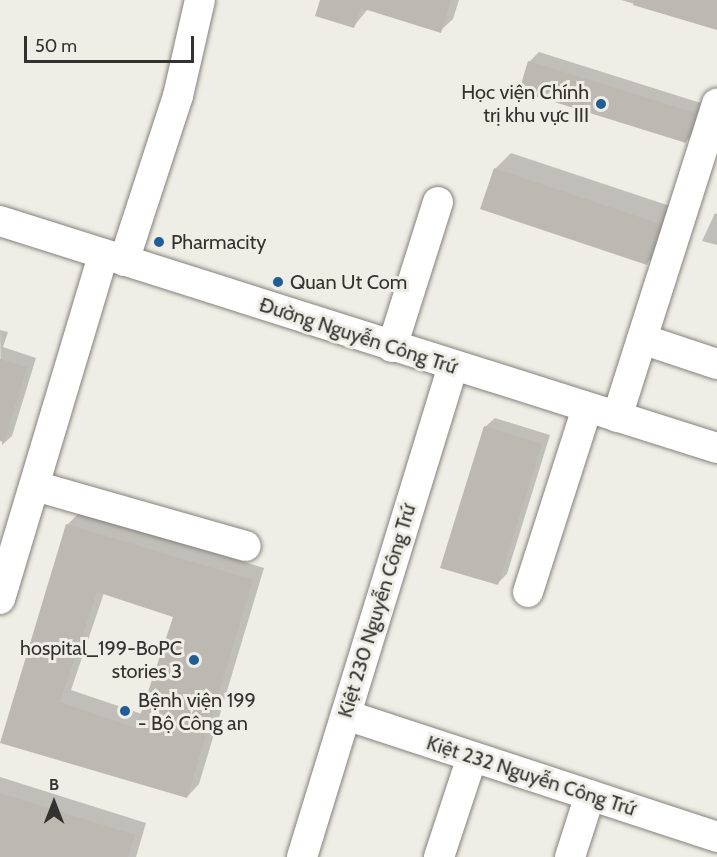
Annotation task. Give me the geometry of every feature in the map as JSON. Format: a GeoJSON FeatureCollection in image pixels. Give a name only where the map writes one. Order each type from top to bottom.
{"type":"FeatureCollection","features":[{"type":"Feature","properties":{"kind":"street"},"geometry":{"type":"LineString","coordinates":[[0,599],[35,486],[113,258],[178,96],[200,0]]}},
{"type":"Feature","properties":{"kind":"street"},"geometry":{"type":"LineString","coordinates":[[616,417],[642,339],[707,167],[717,104]]}},
{"type":"Feature","properties":{"kind":"street"},"geometry":{"type":"LineString","coordinates":[[392,347],[438,202]]}},
{"type":"Feature","properties":{"kind":"street","name":"Đường Nguyễn Công Trứ"},"geometry":{"type":"LineString","coordinates":[[0,221],[392,347],[717,448]]}},
{"type":"Feature","properties":{"kind":"street"},"geometry":{"type":"LineString","coordinates":[[642,339],[717,364]]}},
{"type":"Feature","properties":{"kind":"street","name":"Kiệt 230 Nguyễn Công Trứ"},"geometry":{"type":"LineString","coordinates":[[302,857],[453,366]]}},
{"type":"Feature","properties":{"kind":"street"},"geometry":{"type":"LineString","coordinates":[[528,592],[587,408]]}},
{"type":"Feature","properties":{"kind":"street"},"geometry":{"type":"LineString","coordinates":[[35,486],[246,546]]}},
{"type":"Feature","properties":{"kind":"street","name":"Kiệt 232 Nguyễn Công Trứ"},"geometry":{"type":"LineString","coordinates":[[346,715],[717,837]]}},
{"type":"Feature","properties":{"kind":"street"},"geometry":{"type":"LineString","coordinates":[[440,857],[472,757]]}},
{"type":"Feature","properties":{"kind":"street"},"geometry":{"type":"LineString","coordinates":[[570,857],[590,795]]}},
{"type":"Feature","properties":{"kind":"building"},"geometry":{"type":"Polygon","coordinates":[[[320,0],[451,0],[441,33],[361,8],[354,28],[315,16],[320,0]]]}},
{"type":"Feature","properties":{"kind":"building"},"geometry":{"type":"Polygon","coordinates":[[[634,0],[717,0],[717,30],[633,5],[634,0]]]}},
{"type":"Feature","properties":{"kind":"building"},"geometry":{"type":"Polygon","coordinates":[[[528,61],[696,113],[686,143],[519,91],[528,61]]]}},
{"type":"Feature","properties":{"kind":"building"},"geometry":{"type":"Polygon","coordinates":[[[494,168],[660,224],[647,265],[480,209],[494,168]]]}},
{"type":"Feature","properties":{"kind":"building"},"geometry":{"type":"Polygon","coordinates":[[[0,359],[27,367],[4,442],[0,441],[0,359]]]}},
{"type":"Feature","properties":{"kind":"building"},"geometry":{"type":"Polygon","coordinates":[[[484,426],[542,444],[498,585],[440,568],[484,426]]]}},
{"type":"Feature","properties":{"kind":"building","name":"hospital_199-BoPC stories 3"},"geometry":{"type":"Polygon","coordinates":[[[66,524],[253,580],[187,798],[0,743],[66,524]],[[97,592],[60,702],[136,728],[173,617],[97,592]]]}},
{"type":"Feature","properties":{"kind":"building"},"geometry":{"type":"Polygon","coordinates":[[[0,793],[135,835],[128,857],[0,857],[0,793]]]}},
{"type":"Feature","properties":{"kind":"place","name":"Học viện Chính trị khu vực III"},"geometry":{"type":"Point","coordinates":[601,104]}},
{"type":"Feature","properties":{"kind":"place","name":"Pharmacity"},"geometry":{"type":"Point","coordinates":[159,242]}},
{"type":"Feature","properties":{"kind":"place","name":"Quan Ut Com"},"geometry":{"type":"Point","coordinates":[278,282]}},
{"type":"Feature","properties":{"kind":"place","name":"hospital_199-BoPC stories 3"},"geometry":{"type":"Point","coordinates":[194,660]}},
{"type":"Feature","properties":{"kind":"place","name":"Bệnh viện 199 - Bộ Công an"},"geometry":{"type":"Point","coordinates":[125,711]}}]}
